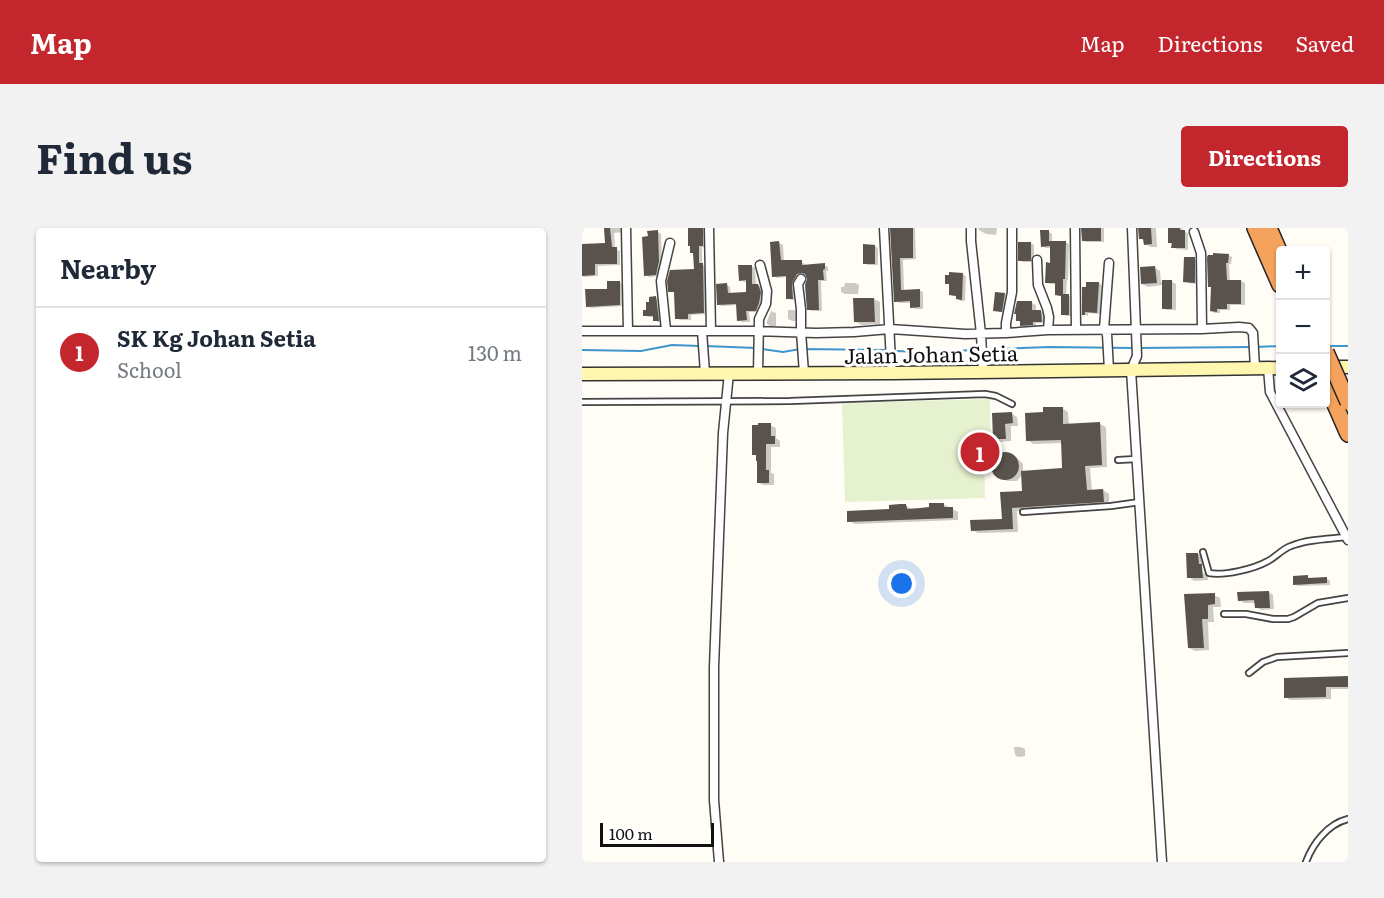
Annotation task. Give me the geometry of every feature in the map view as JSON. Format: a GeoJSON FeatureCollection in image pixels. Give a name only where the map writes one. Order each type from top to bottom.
{"type":"FeatureCollection","features":[{"type":"Feature","properties":{"kind":"highway"},"geometry":{"type":"LineString","coordinates":[[1255,228],[1276,274]]}},
{"type":"Feature","properties":{"kind":"highway"},"geometry":{"type":"LineString","coordinates":[[1269,228],[1278,246]]}},
{"type":"Feature","properties":{"kind":"highway"},"geometry":{"type":"LineString","coordinates":[[1327,354],[1348,402]]}},
{"type":"Feature","properties":{"kind":"highway"},"geometry":{"type":"LineString","coordinates":[[1330,393],[1348,434]]}},
{"type":"Feature","properties":{"kind":"main road","name":"Jalan Johan Setia"},"geometry":{"type":"LineString","coordinates":[[582,374],[704,368],[729,373],[758,368],[982,367],[1109,370],[1274,368]]}},
{"type":"Feature","properties":{"kind":"main road"},"geometry":{"type":"LineString","coordinates":[[1330,367],[1348,367]]}},
{"type":"Feature","properties":{"kind":"street"},"geometry":{"type":"LineString","coordinates":[[626,228],[628,331]]}},
{"type":"Feature","properties":{"kind":"street"},"geometry":{"type":"LineString","coordinates":[[704,368],[709,228]]}},
{"type":"Feature","properties":{"kind":"street"},"geometry":{"type":"LineString","coordinates":[[884,228],[892,367]]}},
{"type":"Feature","properties":{"kind":"street"},"geometry":{"type":"LineString","coordinates":[[971,228],[982,367]]}},
{"type":"Feature","properties":{"kind":"street"},"geometry":{"type":"LineString","coordinates":[[1006,333],[1012,292],[1012,228]]}},
{"type":"Feature","properties":{"kind":"street"},"geometry":{"type":"LineString","coordinates":[[1076,228],[1076,330]]}},
{"type":"Feature","properties":{"kind":"street"},"geometry":{"type":"LineString","coordinates":[[1132,228],[1137,356],[1131,370],[1162,862]]}},
{"type":"Feature","properties":{"kind":"street"},"geometry":{"type":"LineString","coordinates":[[1194,232],[1201,253],[1202,329]]}},
{"type":"Feature","properties":{"kind":"street"},"geometry":{"type":"LineString","coordinates":[[666,330],[661,281],[669,243]]}},
{"type":"Feature","properties":{"kind":"street"},"geometry":{"type":"LineString","coordinates":[[1036,260],[1038,285],[1049,317],[1048,330]]}},
{"type":"Feature","properties":{"kind":"street"},"geometry":{"type":"LineString","coordinates":[[1109,263],[1106,331],[1109,370]]}},
{"type":"Feature","properties":{"kind":"street"},"geometry":{"type":"LineString","coordinates":[[758,368],[759,319],[766,304],[767,291],[760,265]]}},
{"type":"Feature","properties":{"kind":"street"},"geometry":{"type":"LineString","coordinates":[[801,279],[798,284],[803,368]]}},
{"type":"Feature","properties":{"kind":"street"},"geometry":{"type":"LineString","coordinates":[[582,331],[666,330],[705,333],[801,334],[890,331],[981,336],[1048,330],[1137,332],[1239,327],[1249,328],[1253,333],[1255,368]]}},
{"type":"Feature","properties":{"kind":"street"},"geometry":{"type":"LineString","coordinates":[[1274,368],[1270,392],[1347,539]]}},
{"type":"Feature","properties":{"kind":"street"},"geometry":{"type":"LineString","coordinates":[[719,862],[714,800],[714,668],[723,433],[729,373]]}},
{"type":"Feature","properties":{"kind":"lane"},"geometry":{"type":"LineString","coordinates":[[582,402],[789,401],[985,394],[996,396],[1012,404]]}},
{"type":"Feature","properties":{"kind":"lane"},"geometry":{"type":"LineString","coordinates":[[1118,460],[1137,459]]}},
{"type":"Feature","properties":{"kind":"lane"},"geometry":{"type":"LineString","coordinates":[[1023,512],[1140,502]]}},
{"type":"Feature","properties":{"kind":"lane"},"geometry":{"type":"LineString","coordinates":[[1203,552],[1209,573],[1222,574],[1256,567],[1270,560],[1288,546],[1297,543],[1347,539]]}},
{"type":"Feature","properties":{"kind":"lane"},"geometry":{"type":"LineString","coordinates":[[1224,614],[1288,619],[1318,603],[1348,598]]}},
{"type":"Feature","properties":{"kind":"lane"},"geometry":{"type":"LineString","coordinates":[[1249,673],[1269,659],[1348,652]]}},
{"type":"Feature","properties":{"kind":"lane"},"geometry":{"type":"LineString","coordinates":[[1306,862],[1311,849],[1321,836],[1332,826],[1348,819]]}},
{"type":"Feature","properties":{"kind":"green space"},"geometry":{"type":"Polygon","coordinates":[[[990,399],[991,448],[984,448],[985,498],[845,502],[842,403],[990,399]]]}},
{"type":"Feature","properties":{"kind":"building"},"geometry":{"type":"Polygon","coordinates":[[[604,228],[610,228],[612,247],[617,247],[617,264],[595,264],[595,275],[582,276],[582,244],[605,243],[604,228]]]}},
{"type":"Feature","properties":{"kind":"building"},"geometry":{"type":"Polygon","coordinates":[[[688,228],[703,228],[703,246],[699,246],[699,263],[703,263],[704,313],[688,314],[688,319],[675,319],[674,292],[668,292],[667,281],[670,270],[694,269],[693,253],[690,253],[690,246],[688,246],[688,228]]]}},
{"type":"Feature","properties":{"kind":"building"},"geometry":{"type":"Polygon","coordinates":[[[890,228],[913,228],[913,258],[900,258],[901,290],[920,289],[920,307],[910,308],[910,301],[894,302],[890,228]]]}},
{"type":"Feature","properties":{"kind":"building"},"geometry":{"type":"Polygon","coordinates":[[[1081,228],[1101,228],[1101,241],[1082,241],[1081,228]]]}},
{"type":"Feature","properties":{"kind":"building"},"geometry":{"type":"Polygon","coordinates":[[[1138,228],[1151,228],[1152,244],[1144,245],[1143,239],[1139,239],[1138,228]]]}},
{"type":"Feature","properties":{"kind":"building"},"geometry":{"type":"Polygon","coordinates":[[[1168,228],[1185,230],[1185,248],[1171,248],[1172,243],[1168,243],[1168,228]]]}},
{"type":"Feature","properties":{"kind":"building"},"geometry":{"type":"Polygon","coordinates":[[[658,230],[659,261],[656,275],[644,276],[642,237],[648,236],[647,231],[658,230]]]}},
{"type":"Feature","properties":{"kind":"building"},"geometry":{"type":"Polygon","coordinates":[[[1040,230],[1049,230],[1049,241],[1066,241],[1063,294],[1069,294],[1069,315],[1061,315],[1061,296],[1055,295],[1055,283],[1045,283],[1046,262],[1050,263],[1050,246],[1041,247],[1040,230]]]}},
{"type":"Feature","properties":{"kind":"building"},"geometry":{"type":"Polygon","coordinates":[[[779,241],[781,260],[802,260],[802,265],[825,263],[824,280],[818,280],[819,310],[807,310],[805,274],[797,274],[793,281],[793,299],[786,299],[786,276],[772,277],[770,242],[779,241]]]}},
{"type":"Feature","properties":{"kind":"building"},"geometry":{"type":"Polygon","coordinates":[[[1018,242],[1031,242],[1031,261],[1018,261],[1018,242]]]}},
{"type":"Feature","properties":{"kind":"building"},"geometry":{"type":"Polygon","coordinates":[[[863,244],[875,245],[875,264],[863,264],[863,244]]]}},
{"type":"Feature","properties":{"kind":"building"},"geometry":{"type":"Polygon","coordinates":[[[1213,253],[1229,254],[1228,263],[1226,263],[1227,280],[1241,280],[1241,304],[1227,304],[1227,309],[1217,309],[1217,312],[1210,311],[1211,287],[1208,287],[1207,257],[1213,253]]]}},
{"type":"Feature","properties":{"kind":"building"},"geometry":{"type":"Polygon","coordinates":[[[1184,257],[1195,257],[1195,283],[1183,282],[1184,257]]]}},
{"type":"Feature","properties":{"kind":"building"},"geometry":{"type":"Polygon","coordinates":[[[738,265],[752,265],[752,284],[758,284],[761,292],[756,311],[746,311],[747,320],[737,321],[736,304],[717,305],[716,284],[727,283],[728,293],[746,292],[746,280],[739,281],[738,265]]]}},
{"type":"Feature","properties":{"kind":"building"},"geometry":{"type":"Polygon","coordinates":[[[1155,266],[1157,283],[1141,284],[1140,267],[1155,266]]]}},
{"type":"Feature","properties":{"kind":"building"},"geometry":{"type":"Polygon","coordinates":[[[949,272],[963,273],[962,300],[949,295],[949,284],[945,284],[945,275],[949,275],[949,272]]]}},
{"type":"Feature","properties":{"kind":"building"},"geometry":{"type":"Polygon","coordinates":[[[1162,280],[1172,280],[1172,309],[1162,309],[1162,280]]]}},
{"type":"Feature","properties":{"kind":"building"},"geometry":{"type":"Polygon","coordinates":[[[607,281],[620,281],[620,305],[586,307],[585,289],[607,289],[607,281]]]}},
{"type":"Feature","properties":{"kind":"building"},"geometry":{"type":"Polygon","coordinates":[[[1086,282],[1099,282],[1097,313],[1085,312],[1085,315],[1082,315],[1082,287],[1086,287],[1086,282]]]}},
{"type":"Feature","properties":{"kind":"building"},"geometry":{"type":"Polygon","coordinates":[[[995,292],[1005,293],[1002,312],[993,311],[995,292]]]}},
{"type":"Feature","properties":{"kind":"building"},"geometry":{"type":"Polygon","coordinates":[[[656,296],[659,321],[653,321],[653,316],[643,316],[643,310],[646,310],[649,297],[656,296]]]}},
{"type":"Feature","properties":{"kind":"building"},"geometry":{"type":"Polygon","coordinates":[[[853,298],[874,298],[875,322],[854,322],[853,298]]]}},
{"type":"Feature","properties":{"kind":"building"},"geometry":{"type":"Polygon","coordinates":[[[1017,301],[1032,301],[1032,310],[1041,310],[1042,322],[1020,326],[1020,321],[1016,321],[1016,314],[1014,314],[1017,301]]]}},
{"type":"Feature","properties":{"kind":"building"},"geometry":{"type":"Polygon","coordinates":[[[1043,407],[1063,407],[1063,424],[1100,422],[1102,465],[1085,466],[1087,490],[1103,489],[1104,502],[1012,508],[1013,529],[971,531],[970,520],[1002,519],[1000,492],[1022,491],[1021,471],[1062,468],[1061,440],[1026,441],[1025,413],[1043,412],[1043,407]]]}},
{"type":"Feature","properties":{"kind":"building"},"geometry":{"type":"Polygon","coordinates":[[[1012,412],[1013,423],[1005,424],[1006,439],[993,439],[992,413],[1012,412]]]}},
{"type":"Feature","properties":{"kind":"building"},"geometry":{"type":"Polygon","coordinates":[[[758,423],[771,423],[771,436],[775,436],[775,444],[766,444],[766,470],[769,470],[769,483],[757,483],[756,455],[752,455],[752,425],[758,425],[758,423]]]}},
{"type":"Feature","properties":{"kind":"building"},"geometry":{"type":"Polygon","coordinates":[[[1005,452],[1015,456],[1019,466],[1015,476],[1005,480],[995,476],[991,466],[995,456],[1005,452]]]}},
{"type":"Feature","properties":{"kind":"building"},"geometry":{"type":"Polygon","coordinates":[[[929,503],[944,503],[944,507],[953,507],[953,518],[847,522],[847,511],[889,509],[889,505],[900,504],[906,504],[907,509],[920,508],[929,507],[929,503]]]}},
{"type":"Feature","properties":{"kind":"building"},"geometry":{"type":"Polygon","coordinates":[[[1186,553],[1198,553],[1203,578],[1187,578],[1186,553]]]}},
{"type":"Feature","properties":{"kind":"building"},"geometry":{"type":"Polygon","coordinates":[[[1308,575],[1308,578],[1327,577],[1327,583],[1293,585],[1293,576],[1308,575]]]}},
{"type":"Feature","properties":{"kind":"building"},"geometry":{"type":"Polygon","coordinates":[[[1269,591],[1270,608],[1255,608],[1254,600],[1238,601],[1237,592],[1269,591]]]}},
{"type":"Feature","properties":{"kind":"building"},"geometry":{"type":"Polygon","coordinates":[[[1215,593],[1215,604],[1208,605],[1208,619],[1202,619],[1204,648],[1188,648],[1184,594],[1215,593]]]}},
{"type":"Feature","properties":{"kind":"building"},"geometry":{"type":"Polygon","coordinates":[[[1348,676],[1348,687],[1326,687],[1326,697],[1284,698],[1284,678],[1348,676]]]}},
{"type":"Feature","properties":{"kind":"waterway"},"geometry":{"type":"LineString","coordinates":[[582,350],[641,351],[672,345],[699,346]]}},
{"type":"Feature","properties":{"kind":"waterway"},"geometry":{"type":"LineString","coordinates":[[705,346],[756,348]]}},
{"type":"Feature","properties":{"kind":"waterway"},"geometry":{"type":"LineString","coordinates":[[1256,347],[1276,346]]}},
{"type":"Feature","properties":{"kind":"waterway"},"geometry":{"type":"LineString","coordinates":[[1330,346],[1348,346]]}},
{"type":"Feature","properties":{"kind":"waterway"},"geometry":{"type":"LineString","coordinates":[[894,351],[928,352],[1049,347],[1134,348]]}},
{"type":"Feature","properties":{"kind":"waterway"},"geometry":{"type":"LineString","coordinates":[[1139,348],[1251,347]]}},
{"type":"Feature","properties":{"kind":"waterway"},"geometry":{"type":"LineString","coordinates":[[762,349],[783,352],[800,349],[888,350]]}},
{"type":"Feature","properties":{"kind":"place","name":"SK Kg Johan Setia"},"geometry":{"type":"Point","coordinates":[980,452]}}]}
